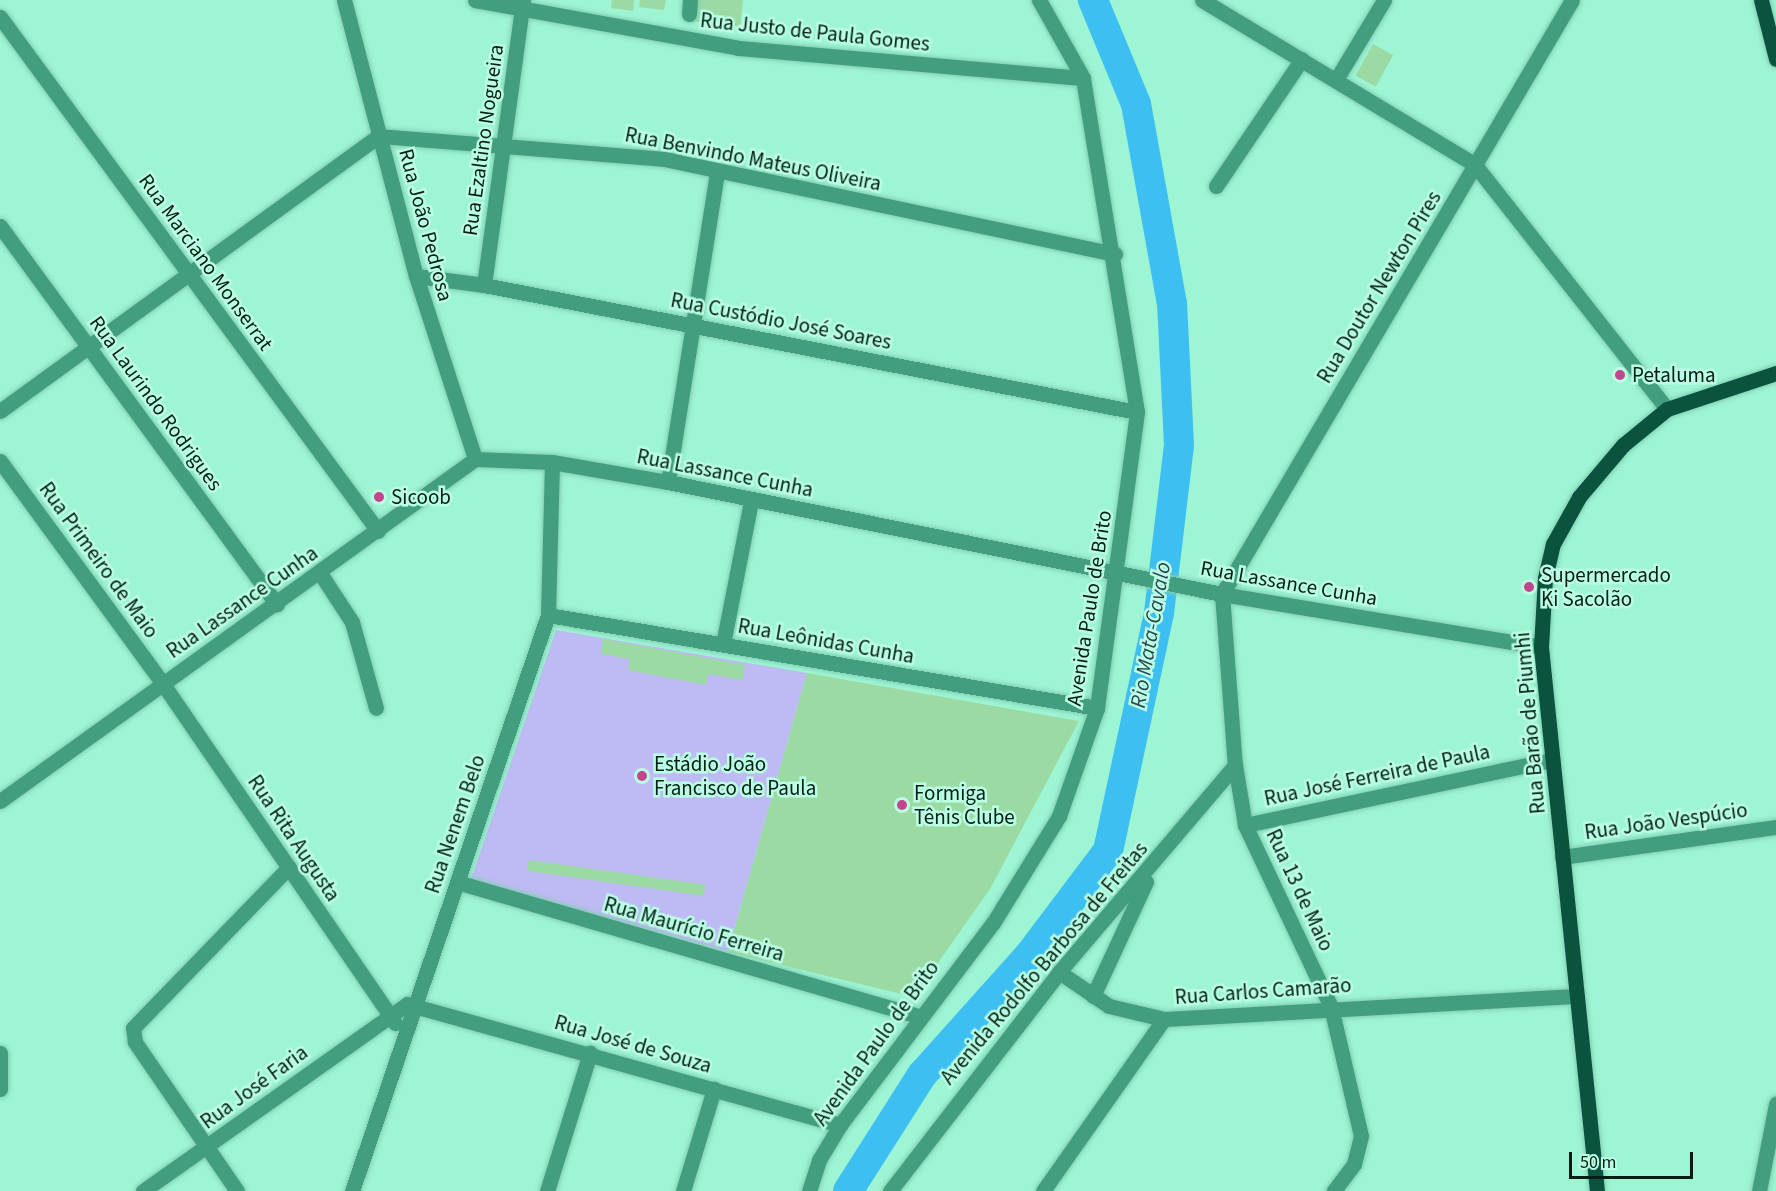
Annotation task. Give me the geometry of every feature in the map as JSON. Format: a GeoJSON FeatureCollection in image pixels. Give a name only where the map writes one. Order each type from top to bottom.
{"type":"FeatureCollection","features":[{"type":"Feature","properties":{"kind":"main road"},"geometry":{"type":"LineString","coordinates":[[1761,0],[1771,19],[1776,59]]}},
{"type":"Feature","properties":{"kind":"main road","name":"Rua Barão de Piumhi"},"geometry":{"type":"LineString","coordinates":[[1597,1191],[1541,647],[1545,578],[1553,544],[1578,496],[1623,445],[1667,409],[1776,373]]}},
{"type":"Feature","properties":{"kind":"street","name":"Rua João Pedrosa"},"geometry":{"type":"LineString","coordinates":[[344,0],[416,276],[475,459]]}},
{"type":"Feature","properties":{"kind":"street","name":"Rua Justo de Paula Gomes"},"geometry":{"type":"LineString","coordinates":[[475,0],[523,5],[738,48],[1083,78]]}},
{"type":"Feature","properties":{"kind":"street","name":"Avenida Paulo de Brito"},"geometry":{"type":"LineString","coordinates":[[809,1191],[819,1160],[840,1125],[920,1016],[993,923],[1059,816],[1097,708],[1137,412],[1115,254],[1083,78],[1040,0]]}},
{"type":"Feature","properties":{"kind":"street"},"geometry":{"type":"LineString","coordinates":[[1202,0],[1337,78],[1475,165],[1667,409]]}},
{"type":"Feature","properties":{"kind":"street"},"geometry":{"type":"LineString","coordinates":[[1337,78],[1384,0]]}},
{"type":"Feature","properties":{"kind":"street","name":"Rua Doutor Newton Pires"},"geometry":{"type":"LineString","coordinates":[[1222,594],[1572,0]]}},
{"type":"Feature","properties":{"kind":"street","name":"Rua Ezaltino Nogueira"},"geometry":{"type":"LineString","coordinates":[[484,285],[523,5]]}},
{"type":"Feature","properties":{"kind":"street","name":"Rua Marciano Monserrat"},"geometry":{"type":"LineString","coordinates":[[0,16],[378,531]]}},
{"type":"Feature","properties":{"kind":"street"},"geometry":{"type":"LineString","coordinates":[[1216,186],[1302,58]]}},
{"type":"Feature","properties":{"kind":"street","name":"Rua Benvindo Mateus Oliveira"},"geometry":{"type":"LineString","coordinates":[[379,136],[608,152],[717,171],[1115,254]]}},
{"type":"Feature","properties":{"kind":"street"},"geometry":{"type":"LineString","coordinates":[[0,411],[379,136]]}},
{"type":"Feature","properties":{"kind":"street"},"geometry":{"type":"LineString","coordinates":[[668,482],[690,325],[717,171]]}},
{"type":"Feature","properties":{"kind":"street","name":"Rua Laurindo Rodrigues"},"geometry":{"type":"LineString","coordinates":[[0,226],[277,605]]}},
{"type":"Feature","properties":{"kind":"street","name":"Rua Custódio José Soares"},"geometry":{"type":"LineString","coordinates":[[416,276],[484,285],[1137,412]]}},
{"type":"Feature","properties":{"kind":"street","name":"Rua Lassance Cunha"},"geometry":{"type":"LineString","coordinates":[[0,801],[277,605],[475,459],[552,462],[668,482],[751,501],[1117,571],[1222,594],[1541,647]]}},
{"type":"Feature","properties":{"kind":"street","name":"Rua Primeiro de Maio"},"geometry":{"type":"LineString","coordinates":[[0,461],[163,684]]}},
{"type":"Feature","properties":{"kind":"street","name":"Rua Nenem Belo"},"geometry":{"type":"LineString","coordinates":[[352,1191],[404,1031],[548,615],[552,462]]}},
{"type":"Feature","properties":{"kind":"street"},"geometry":{"type":"LineString","coordinates":[[723,644],[751,501]]}},
{"type":"Feature","properties":{"kind":"street"},"geometry":{"type":"LineString","coordinates":[[320,573],[352,622],[376,708]]}},
{"type":"Feature","properties":{"kind":"street","name":"Rua 13 de Maio"},"geometry":{"type":"LineString","coordinates":[[1222,594],[1235,765],[1245,825],[1331,1006],[1361,1136],[1354,1164],[1334,1191]]}},
{"type":"Feature","properties":{"kind":"street","name":"Rua Leônidas Cunha"},"geometry":{"type":"LineString","coordinates":[[548,615],[1097,708]]}},
{"type":"Feature","properties":{"kind":"street","name":"Rua Rita Augusta"},"geometry":{"type":"LineString","coordinates":[[163,684],[390,1016],[404,1031]]}},
{"type":"Feature","properties":{"kind":"street","name":"Rua José Ferreira de Paula"},"geometry":{"type":"LineString","coordinates":[[1245,825],[1552,760]]}},
{"type":"Feature","properties":{"kind":"street","name":"Avenida Rodolfo Barbosa de Freitas"},"geometry":{"type":"LineString","coordinates":[[891,1191],[1059,972],[1153,866],[1235,765]]}},
{"type":"Feature","properties":{"kind":"street","name":"Rua João Vespúcio"},"geometry":{"type":"LineString","coordinates":[[1562,857],[1776,827]]}},
{"type":"Feature","properties":{"kind":"street"},"geometry":{"type":"LineString","coordinates":[[1094,996],[1153,866]]}},
{"type":"Feature","properties":{"kind":"street"},"geometry":{"type":"LineString","coordinates":[[237,1191],[135,1042],[133,1028],[289,867]]}},
{"type":"Feature","properties":{"kind":"street","name":"Rua Maurício Ferreira"},"geometry":{"type":"LineString","coordinates":[[457,882],[920,1016]]}},
{"type":"Feature","properties":{"kind":"street"},"geometry":{"type":"LineString","coordinates":[[1059,972],[1094,996],[1128,1013],[1164,1019]]}},
{"type":"Feature","properties":{"kind":"street","name":"Rua Carlos Camarão"},"geometry":{"type":"LineString","coordinates":[[1043,1191],[1164,1019],[1331,1006],[1576,996]]}},
{"type":"Feature","properties":{"kind":"street","name":"Rua José Faria"},"geometry":{"type":"LineString","coordinates":[[143,1191],[390,1016],[414,1004]]}},
{"type":"Feature","properties":{"kind":"street","name":"Rua José de Souza"},"geometry":{"type":"LineString","coordinates":[[414,1004],[840,1125]]}},
{"type":"Feature","properties":{"kind":"street"},"geometry":{"type":"LineString","coordinates":[[0,1053],[0,1089]]}},
{"type":"Feature","properties":{"kind":"street"},"geometry":{"type":"LineString","coordinates":[[546,1191],[590,1053]]}},
{"type":"Feature","properties":{"kind":"street"},"geometry":{"type":"LineString","coordinates":[[683,1191],[714,1089]]}},
{"type":"Feature","properties":{"kind":"street"},"geometry":{"type":"LineString","coordinates":[[1759,1191],[1776,1104]]}},
{"type":"Feature","properties":{"kind":"shaded area","name":"Estádio João Francisco de Paula"},"geometry":{"type":"Polygon","coordinates":[[[556,630],[807,673],[728,952],[471,879],[556,630]]]}},
{"type":"Feature","properties":{"kind":"building"},"geometry":{"type":"Polygon","coordinates":[[[612,0],[634,0],[633,11],[611,8],[612,0]]]}},
{"type":"Feature","properties":{"kind":"building"},"geometry":{"type":"Polygon","coordinates":[[[640,0],[666,0],[664,10],[639,7],[640,0]]]}},
{"type":"Feature","properties":{"kind":"building"},"geometry":{"type":"Polygon","coordinates":[[[695,0],[743,0],[740,27],[692,21],[695,0]]]}},
{"type":"Feature","properties":{"kind":"building"},"geometry":{"type":"Polygon","coordinates":[[[1373,44],[1393,55],[1376,87],[1356,75],[1373,44]]]}},
{"type":"Feature","properties":{"kind":"building"},"geometry":{"type":"Polygon","coordinates":[[[603,639],[745,665],[743,680],[708,674],[706,685],[628,670],[630,659],[601,654],[603,639]]]}},
{"type":"Feature","properties":{"kind":"building","name":"Formiga Tênis Clube"},"geometry":{"type":"Polygon","coordinates":[[[807,673],[1079,721],[990,889],[914,997],[728,952],[807,673]]]}},
{"type":"Feature","properties":{"kind":"building"},"geometry":{"type":"Polygon","coordinates":[[[529,860],[705,885],[704,896],[527,871],[529,860]]]}},
{"type":"Feature","properties":{"kind":"waterway","name":"Rio Mata-Cavalo"},"geometry":{"type":"LineString","coordinates":[[848,1191],[922,1075],[1031,953],[1108,851],[1159,613],[1179,445],[1172,304],[1136,104],[1093,0]]}},
{"type":"Feature","properties":{"kind":"place","name":"Petaluma"},"geometry":{"type":"Point","coordinates":[1620,375]}},
{"type":"Feature","properties":{"kind":"place","name":"Sicoob"},"geometry":{"type":"Point","coordinates":[379,497]}},
{"type":"Feature","properties":{"kind":"place","name":"Supermercado Ki Sacolão"},"geometry":{"type":"Point","coordinates":[1529,587]}},
{"type":"Feature","properties":{"kind":"place","name":"Estádio João Francisco de Paula"},"geometry":{"type":"Point","coordinates":[642,776]}},
{"type":"Feature","properties":{"kind":"place","name":"Formiga Tênis Clube"},"geometry":{"type":"Point","coordinates":[902,805]}}]}
